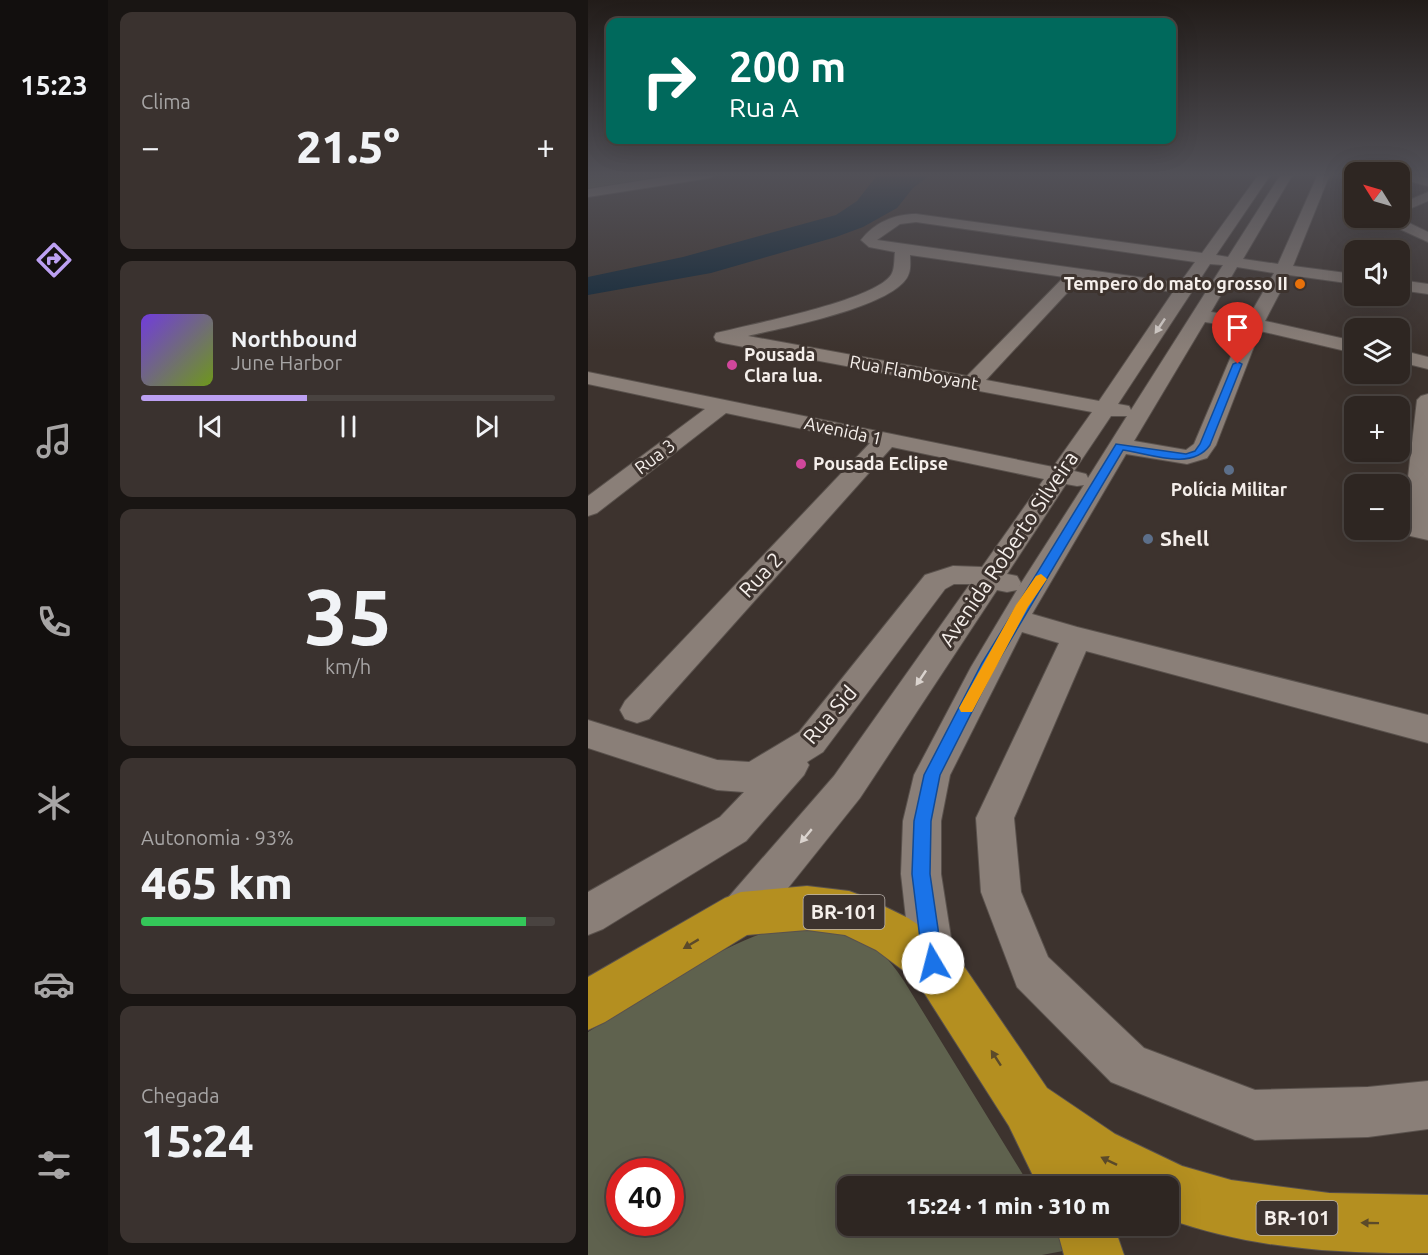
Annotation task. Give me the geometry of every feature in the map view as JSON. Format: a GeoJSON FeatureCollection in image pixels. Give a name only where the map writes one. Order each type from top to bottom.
{"type":"FeatureCollection","features":[{"type":"Feature","properties":{"kind":"highway","name":"BR-101"},"geometry":{"type":"LineString","coordinates":[[588,1005],[741,914],[807,908],[849,913],[892,934],[933,963],[1028,1107],[1095,1154],[1141,1176]]}},
{"type":"Feature","properties":{"kind":"highway"},"geometry":{"type":"LineString","coordinates":[[1028,1107],[1063,1176]]}},
{"type":"Feature","properties":{"kind":"highway","name":"BR-101"},"geometry":{"type":"LineString","coordinates":[[1179,1193],[1232,1210],[1337,1222],[1428,1224]]}},
{"type":"Feature","properties":{"kind":"highway"},"geometry":{"type":"LineString","coordinates":[[1088,1236],[1094,1255]]}},
{"type":"Feature","properties":{"kind":"street"},"geometry":{"type":"LineString","coordinates":[[877,233],[868,240],[874,244],[1184,289]]}},
{"type":"Feature","properties":{"kind":"street"},"geometry":{"type":"LineString","coordinates":[[1037,233],[1224,255],[1283,270],[1344,278]]}},
{"type":"Feature","properties":{"kind":"street","name":"Avenida Roberto Silveira"},"geometry":{"type":"LineString","coordinates":[[741,914],[847,787],[1184,289],[1250,233]]}},
{"type":"Feature","properties":{"kind":"street"},"geometry":{"type":"LineString","coordinates":[[1120,446],[1187,457],[1199,453],[1205,445],[1254,324],[1283,270],[1283,233]]}},
{"type":"Feature","properties":{"kind":"street","name":"Rua Flamboyant"},"geometry":{"type":"LineString","coordinates":[[903,249],[901,274],[886,290],[859,302],[723,337],[1138,414]]}},
{"type":"Feature","properties":{"kind":"street","name":"Avenida Roberto Silveira"},"geometry":{"type":"LineString","coordinates":[[933,963],[921,874],[922,821],[932,775],[987,666],[1198,316],[1224,255]]}},
{"type":"Feature","properties":{"kind":"street"},"geometry":{"type":"LineString","coordinates":[[972,383],[1076,274]]}},
{"type":"Feature","properties":{"kind":"street"},"geometry":{"type":"LineString","coordinates":[[1410,286],[1428,289]]}},
{"type":"Feature","properties":{"kind":"street"},"geometry":{"type":"LineString","coordinates":[[1198,316],[1254,324],[1344,344]]}},
{"type":"Feature","properties":{"kind":"street"},"geometry":{"type":"LineString","coordinates":[[1410,358],[1428,363]]}},
{"type":"Feature","properties":{"kind":"street","name":"Avenida 1"},"geometry":{"type":"LineString","coordinates":[[588,378],[1098,483]]}},
{"type":"Feature","properties":{"kind":"street"},"geometry":{"type":"LineString","coordinates":[[1428,400],[1415,529],[1428,532]]}},
{"type":"Feature","properties":{"kind":"street","name":"Rua 3"},"geometry":{"type":"LineString","coordinates":[[588,508],[722,406]]}},
{"type":"Feature","properties":{"kind":"street","name":"Rua 2"},"geometry":{"type":"LineString","coordinates":[[637,710],[885,440]]}},
{"type":"Feature","properties":{"kind":"street","name":"Rua Sid"},"geometry":{"type":"LineString","coordinates":[[588,734],[717,775],[754,777],[811,742],[934,582],[958,573],[1033,589]]}},
{"type":"Feature","properties":{"kind":"street"},"geometry":{"type":"LineString","coordinates":[[1016,619],[1077,638],[1428,729]]}},
{"type":"Feature","properties":{"kind":"street"},"geometry":{"type":"LineString","coordinates":[[1077,638],[995,818],[1001,892],[1032,972],[1128,1065],[1255,1115],[1368,1112],[1428,1105]]}},
{"type":"Feature","properties":{"kind":"street"},"geometry":{"type":"LineString","coordinates":[[588,915],[733,829],[811,742]]}},
{"type":"Feature","properties":{"kind":"green space"},"geometry":{"type":"Polygon","coordinates":[[[782,927],[837,931],[852,935],[879,951],[904,981],[1024,1176],[837,1176],[837,1236],[1058,1236],[1063,1251],[1042,1255],[588,1255],[588,1032],[682,973],[731,947],[782,927]]]}},
{"type":"Feature","properties":{"kind":"water"},"geometry":{"type":"Polygon","coordinates":[[[772,233],[848,233],[711,273],[588,295],[588,277],[683,257],[772,233]]]}},
{"type":"Feature","properties":{"kind":"slow traffic"},"geometry":{"type":"LineString","coordinates":[[966,708],[1022,605],[1041,579]]}},
{"type":"Feature","properties":{"kind":"place","name":"Tempero do mato grosso II"},"geometry":{"type":"Point","coordinates":[1300,284]}},
{"type":"Feature","properties":{"kind":"place","name":"Pousada Clara lua."},"geometry":{"type":"Point","coordinates":[732,365]}},
{"type":"Feature","properties":{"kind":"place","name":"Pousada Eclipse"},"geometry":{"type":"Point","coordinates":[801,464]}},
{"type":"Feature","properties":{"kind":"place","name":"Polícia Militar"},"geometry":{"type":"Point","coordinates":[1229,470]}},
{"type":"Feature","properties":{"kind":"place","name":"Shell"},"geometry":{"type":"Point","coordinates":[1148,539]}},
{"type":"Feature","properties":{"kind":"route"},"geometry":{"type":"LineString","coordinates":[[933,963],[921,874],[922,821],[932,775],[987,666],[1022,605],[1042,577],[1112,463],[1120,446],[1187,457],[1199,453],[1205,445],[1238,364]]}}]}
